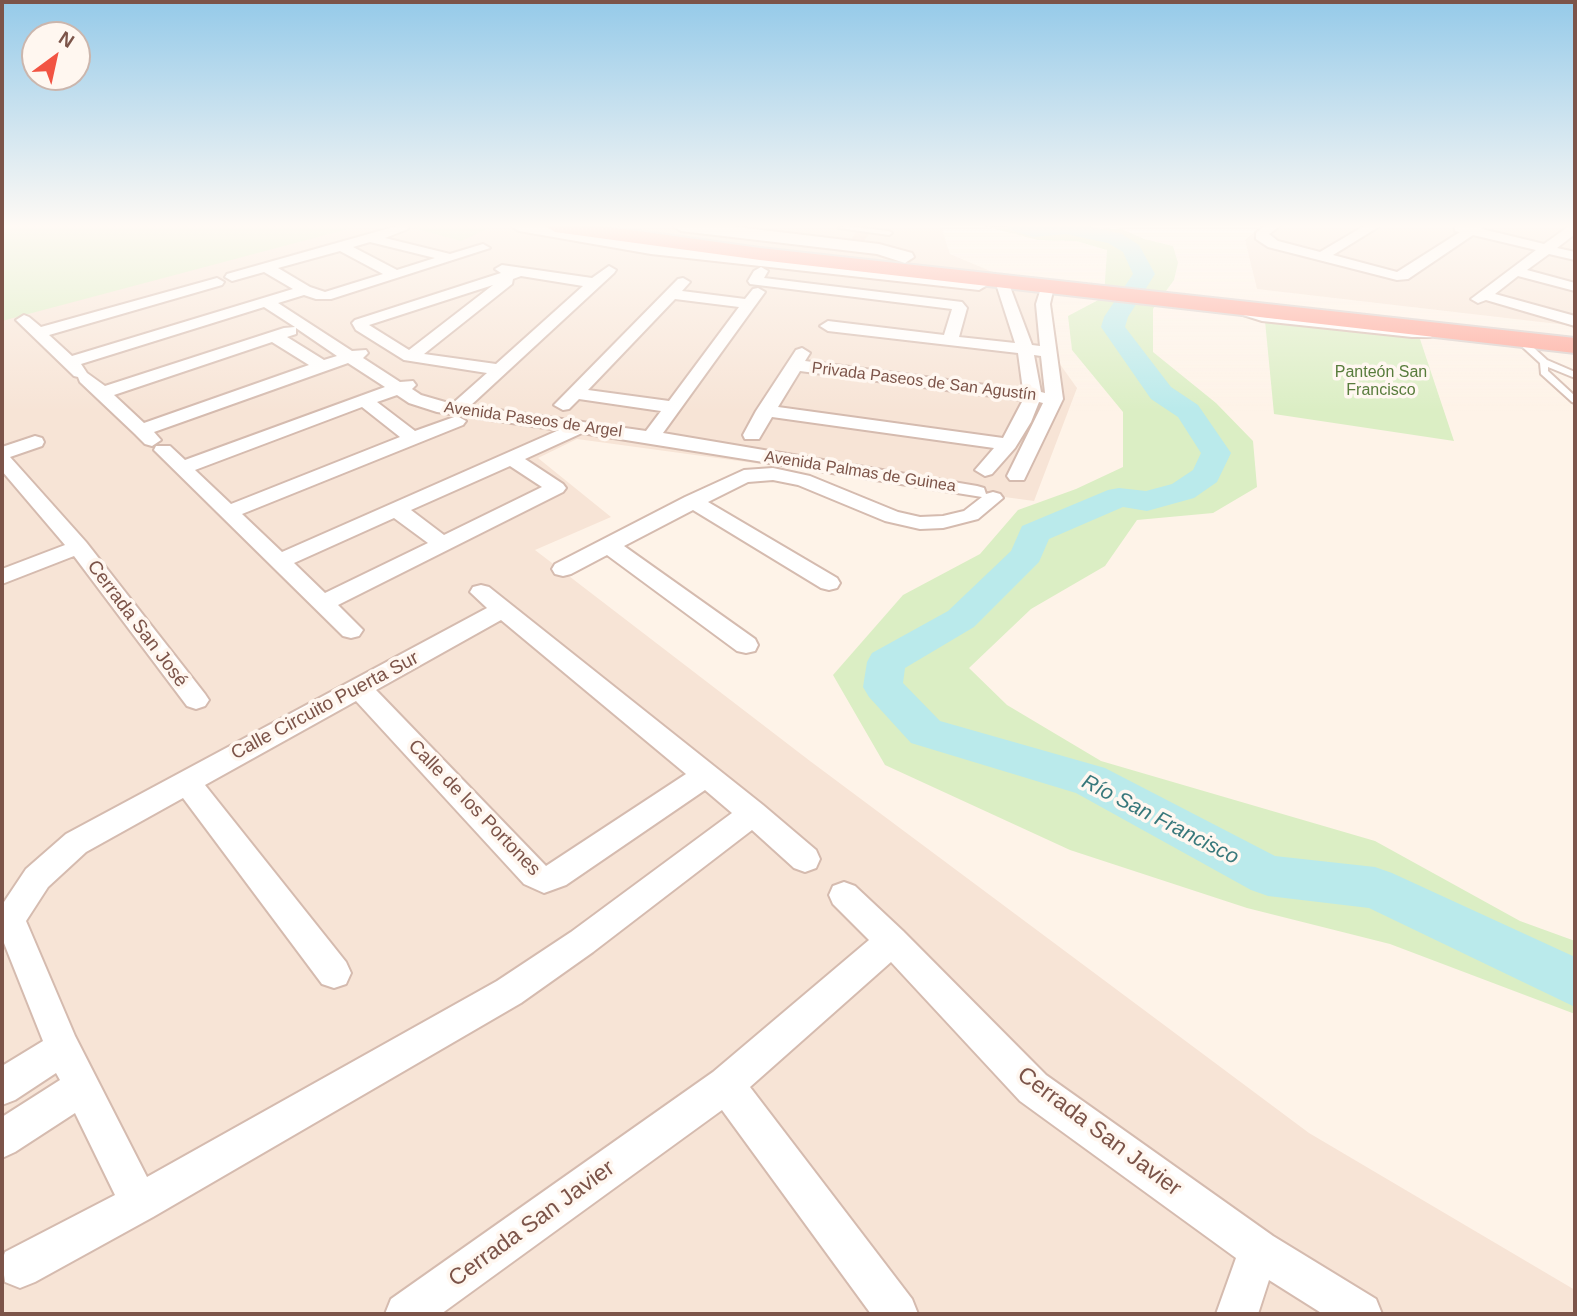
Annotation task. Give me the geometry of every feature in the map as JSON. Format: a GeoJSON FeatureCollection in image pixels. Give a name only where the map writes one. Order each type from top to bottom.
{"type":"FeatureCollection","features":[{"type":"Feature","properties":{"kind":"highway"},"geometry":{"type":"LineString","coordinates":[[993,287],[1045,293],[1085,287]]}},
{"type":"Feature","properties":{"kind":"highway"},"geometry":{"type":"LineString","coordinates":[[1123,287],[1575,331]]}},
{"type":"Feature","properties":{"kind":"highway"},"geometry":{"type":"LineString","coordinates":[[1173,293],[1230,307],[1575,346]]}},
{"type":"Feature","properties":{"kind":"street"},"geometry":{"type":"LineString","coordinates":[[38,333],[198,287]]}},
{"type":"Feature","properties":{"kind":"street"},"geometry":{"type":"LineString","coordinates":[[214,287],[238,311]]}},
{"type":"Feature","properties":{"kind":"street"},"geometry":{"type":"LineString","coordinates":[[301,287],[316,295],[326,296],[355,287]]}},
{"type":"Feature","properties":{"kind":"street"},"geometry":{"type":"LineString","coordinates":[[471,287],[360,323],[361,327],[410,358],[500,370]]}},
{"type":"Feature","properties":{"kind":"street"},"geometry":{"type":"LineString","coordinates":[[410,358],[499,287]]}},
{"type":"Feature","properties":{"kind":"street"},"geometry":{"type":"LineString","coordinates":[[228,512],[413,438],[460,410],[589,287]]}},
{"type":"Feature","properties":{"kind":"street"},"geometry":{"type":"LineString","coordinates":[[774,287],[950,341],[1048,352]]}},
{"type":"Feature","properties":{"kind":"street"},"geometry":{"type":"LineString","coordinates":[[563,569],[744,476],[773,474],[803,480],[892,517],[920,523],[943,522],[971,515],[997,486],[1054,399],[1045,293],[1005,294],[954,287]]}},
{"type":"Feature","properties":{"kind":"street"},"geometry":{"type":"LineString","coordinates":[[1494,287],[1481,297],[1575,321]]}},
{"type":"Feature","properties":{"kind":"street"},"geometry":{"type":"LineString","coordinates":[[654,433],[754,298],[677,288],[569,399],[673,407]]}},
{"type":"Feature","properties":{"kind":"street"},"geometry":{"type":"LineString","coordinates":[[69,362],[305,290]]}},
{"type":"Feature","properties":{"kind":"street"},"geometry":{"type":"LineString","coordinates":[[997,486],[1008,444],[1022,422],[1033,396],[1025,349],[1005,294]]}},
{"type":"Feature","properties":{"kind":"street","name":"Avenida Paseos de Argel"},"geometry":{"type":"LineString","coordinates":[[284,297],[417,382],[444,394],[460,410]]}},
{"type":"Feature","properties":{"kind":"street","name":"Avenida Paseos de Argel"},"geometry":{"type":"LineString","coordinates":[[266,302],[415,399],[437,407],[748,443]]}},
{"type":"Feature","properties":{"kind":"street"},"geometry":{"type":"LineString","coordinates":[[838,309],[957,305],[960,308],[950,341]]}},
{"type":"Feature","properties":{"kind":"street","name":"Privada Paseos de San Agustín"},"geometry":{"type":"LineString","coordinates":[[748,443],[794,365],[838,309]]}},
{"type":"Feature","properties":{"kind":"street"},"geometry":{"type":"LineString","coordinates":[[24,320],[351,630]]}},
{"type":"Feature","properties":{"kind":"street"},"geometry":{"type":"LineString","coordinates":[[102,393],[282,334],[321,366]]}},
{"type":"Feature","properties":{"kind":"street"},"geometry":{"type":"LineString","coordinates":[[141,430],[368,351]]}},
{"type":"Feature","properties":{"kind":"street","name":"Privada Paseos de San Agustín"},"geometry":{"type":"LineString","coordinates":[[794,365],[1054,399]]}},
{"type":"Feature","properties":{"kind":"street"},"geometry":{"type":"LineString","coordinates":[[182,468],[417,382]]}},
{"type":"Feature","properties":{"kind":"street"},"geometry":{"type":"LineString","coordinates":[[365,401],[413,438]]}},
{"type":"Feature","properties":{"kind":"street"},"geometry":{"type":"LineString","coordinates":[[765,411],[1008,444]]}},
{"type":"Feature","properties":{"kind":"street"},"geometry":{"type":"LineString","coordinates":[[280,561],[589,423]]}},
{"type":"Feature","properties":{"kind":"street"},"geometry":{"type":"LineString","coordinates":[[2,453],[35,442]]}},
{"type":"Feature","properties":{"kind":"street","name":"Avenida Palmas de Guinea"},"geometry":{"type":"LineString","coordinates":[[748,443],[997,486]]}},
{"type":"Feature","properties":{"kind":"street"},"geometry":{"type":"LineString","coordinates":[[323,603],[556,488],[511,457]]}},
{"type":"Feature","properties":{"kind":"street","name":"Cerrada San José"},"geometry":{"type":"LineString","coordinates":[[2,459],[78,547],[195,701]]}},
{"type":"Feature","properties":{"kind":"street"},"geometry":{"type":"LineString","coordinates":[[692,501],[829,583]]}},
{"type":"Feature","properties":{"kind":"street"},"geometry":{"type":"LineString","coordinates":[[396,509],[443,544]]}},
{"type":"Feature","properties":{"kind":"street"},"geometry":{"type":"LineString","coordinates":[[608,545],[746,645]]}},
{"type":"Feature","properties":{"kind":"street","name":"Cerrada San José"},"geometry":{"type":"LineString","coordinates":[[2,577],[78,547]]}},
{"type":"Feature","properties":{"kind":"street"},"geometry":{"type":"LineString","coordinates":[[481,592],[753,813],[805,859]]}},
{"type":"Feature","properties":{"kind":"street","name":"Calle Circuito Puerta Sur"},"geometry":{"type":"LineString","coordinates":[[138,1203],[63,1048],[10,919],[37,878],[76,843],[502,610]]}},
{"type":"Feature","properties":{"kind":"street","name":"Calle de los Portones"},"geometry":{"type":"LineString","coordinates":[[359,688],[535,875],[544,880],[555,876],[706,775]]}},
{"type":"Feature","properties":{"kind":"street"},"geometry":{"type":"LineString","coordinates":[[186,781],[334,973]]}},
{"type":"Feature","properties":{"kind":"street"},"geometry":{"type":"LineString","coordinates":[[20,1267],[509,992],[583,942],[753,813]]}},
{"type":"Feature","properties":{"kind":"street","name":"Cerrada San Javier"},"geometry":{"type":"LineString","coordinates":[[844,895],[892,941],[1033,1088],[1259,1250],[1361,1314]]}},
{"type":"Feature","properties":{"kind":"street","name":"Cerrada San Javier"},"geometry":{"type":"LineString","coordinates":[[406,1314],[726,1085],[892,941]]}},
{"type":"Feature","properties":{"kind":"street"},"geometry":{"type":"LineString","coordinates":[[2,1087],[63,1048]]}},
{"type":"Feature","properties":{"kind":"street"},"geometry":{"type":"LineString","coordinates":[[726,1085],[896,1314]]}},
{"type":"Feature","properties":{"kind":"street"},"geometry":{"type":"LineString","coordinates":[[2,1139],[82,1087]]}},
{"type":"Feature","properties":{"kind":"street"},"geometry":{"type":"LineString","coordinates":[[1237,1314],[1259,1250]]}},
{"type":"Feature","properties":{"kind":"lane"},"geometry":{"type":"LineString","coordinates":[[1519,339],[1544,362],[1575,375]]}},
{"type":"Feature","properties":{"kind":"lane"},"geometry":{"type":"LineString","coordinates":[[1544,362],[1544,372],[1575,400]]}},
{"type":"Feature","properties":{"kind":"lane"},"geometry":{"type":"LineString","coordinates":[[1560,387],[1575,387]]}},
{"type":"Feature","properties":{"kind":"shaded area"},"geometry":{"type":"Polygon","coordinates":[[[2,287],[1029,287],[1045,294],[1057,360],[1077,388],[1034,501],[577,439],[538,458],[611,517],[535,550],[810,761],[1309,1133],[1575,1290],[1575,1314],[2,1314],[2,287]]]}},
{"type":"Feature","properties":{"kind":"shaded area"},"geometry":{"type":"Polygon","coordinates":[[[1575,287],[1575,326],[1257,289],[1575,287]]]}},
{"type":"Feature","properties":{"kind":"green space"},"geometry":{"type":"Polygon","coordinates":[[[2,287],[128,287],[2,321],[2,287]]]}},
{"type":"Feature","properties":{"kind":"green space"},"geometry":{"type":"Polygon","coordinates":[[[1105,287],[1169,287],[1153,309],[1153,352],[1216,403],[1253,441],[1257,487],[1213,513],[1137,520],[1105,566],[1031,609],[969,668],[1007,705],[1101,761],[1375,841],[1520,921],[1575,941],[1575,1014],[1390,944],[1247,908],[1070,850],[885,765],[833,675],[903,595],[980,554],[1018,510],[1076,489],[1123,467],[1123,412],[1072,350],[1068,316],[1104,297],[1105,287]]]}},
{"type":"Feature","properties":{"kind":"green space","name":"Panteón San Francisco"},"geometry":{"type":"Polygon","coordinates":[[[1265,321],[1420,339],[1454,441],[1274,414],[1265,321]]]}},
{"type":"Feature","properties":{"kind":"waterway","name":"Río San Francisco"},"geometry":{"type":"LineString","coordinates":[[1135,287],[1116,317],[1113,327],[1161,393],[1188,411],[1216,453],[1206,475],[1183,491],[1147,501],[1119,497],[1034,533],[1027,555],[961,619],[886,662],[883,687],[926,732],[1090,780],[1268,876],[1375,888],[1575,983]]}}]}
